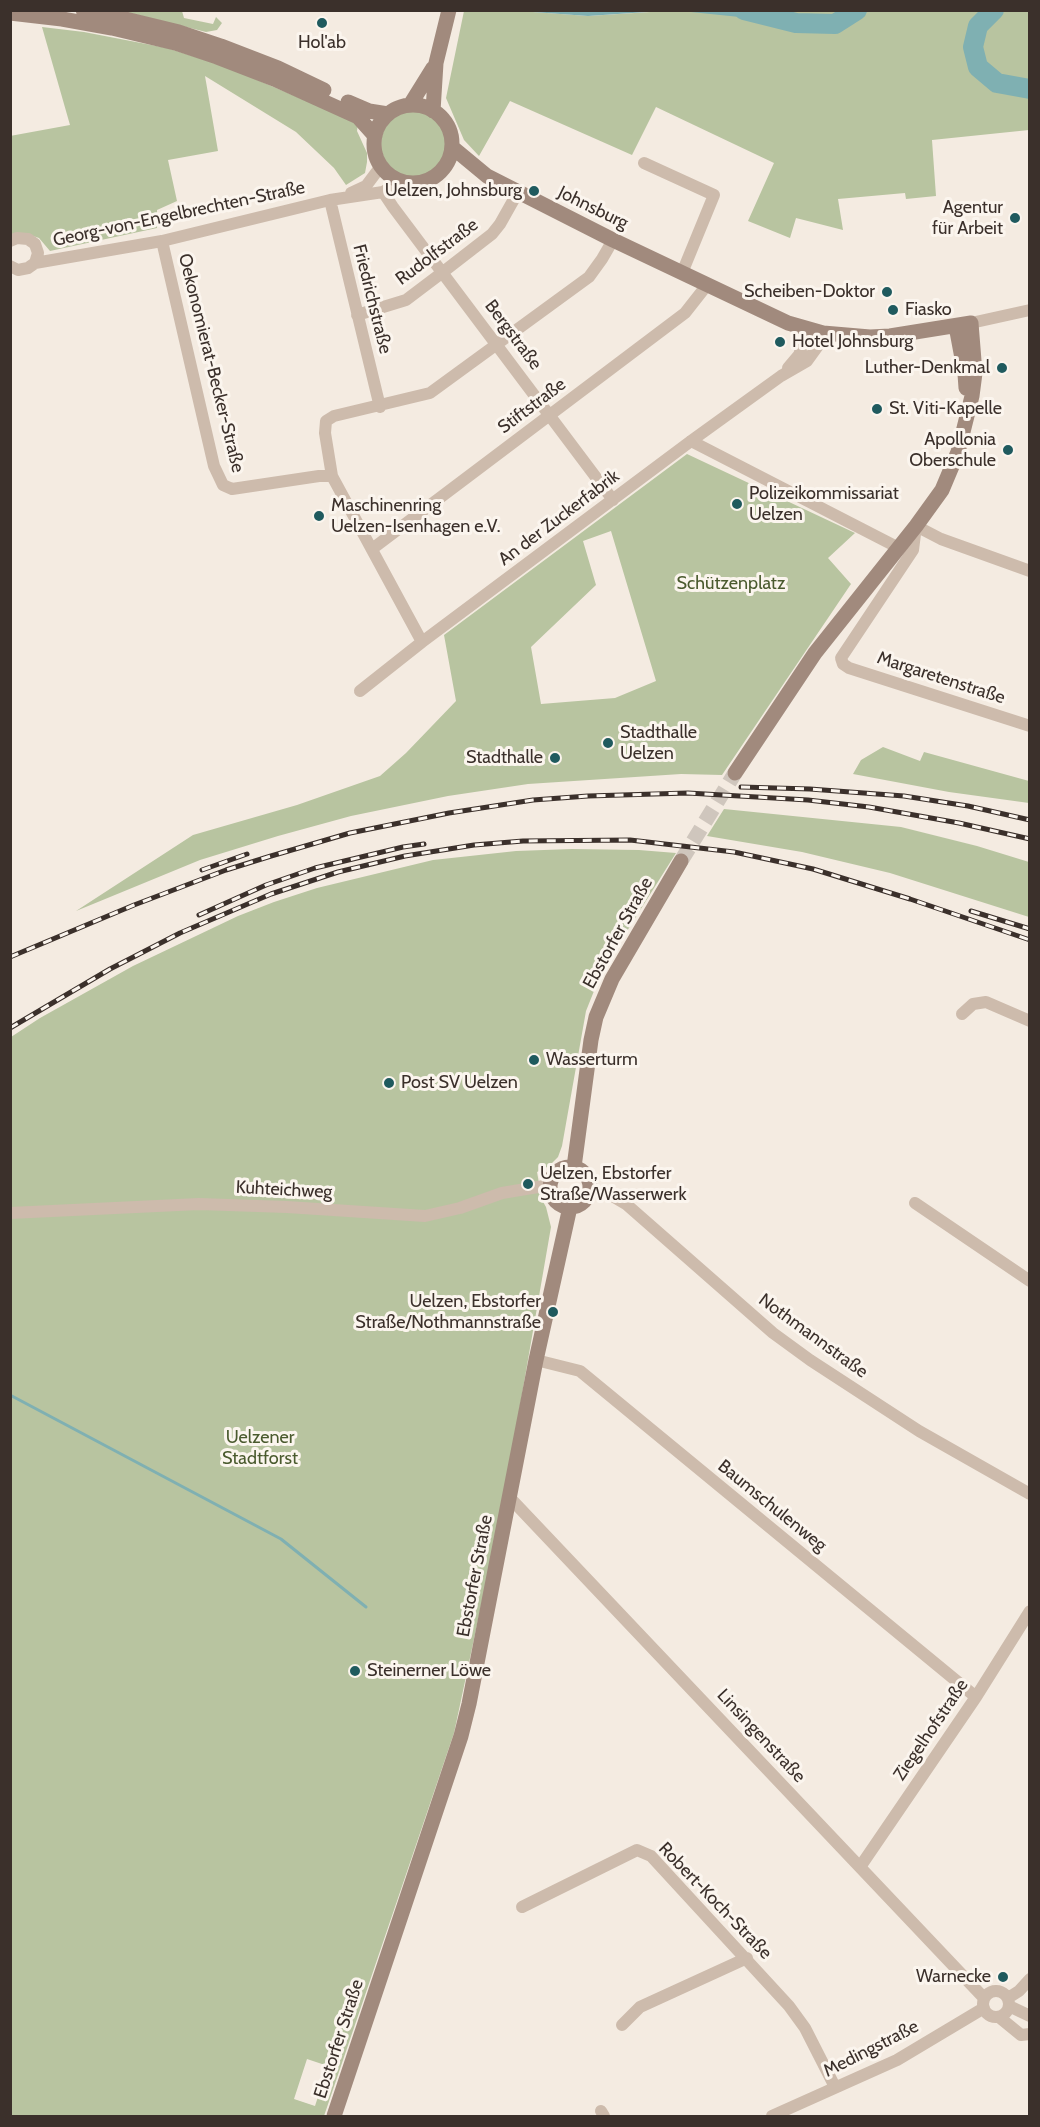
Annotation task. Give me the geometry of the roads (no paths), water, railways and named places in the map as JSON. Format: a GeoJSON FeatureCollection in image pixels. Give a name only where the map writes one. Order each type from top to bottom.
{"type":"FeatureCollection","features":[{"type":"Feature","properties":{"kind":"main road"},"geometry":{"type":"LineString","coordinates":[[83,10],[146,24],[221,46],[278,69],[361,108],[388,114]]}},
{"type":"Feature","properties":{"kind":"main road"},"geometry":{"type":"LineString","coordinates":[[433,111],[436,63],[449,10]]}},
{"type":"Feature","properties":{"kind":"main road"},"geometry":{"type":"LineString","coordinates":[[10,13],[112,28],[176,43],[274,79],[358,117],[375,136]]}},
{"type":"Feature","properties":{"kind":"main road"},"geometry":{"type":"LineString","coordinates":[[410,105],[436,63]]}},
{"type":"Feature","properties":{"kind":"main road"},"geometry":{"type":"LineString","coordinates":[[410,105],[433,111],[440,116],[449,130],[452,147],[444,167],[436,176],[425,182],[400,181],[386,172],[375,152],[375,136],[382,120],[398,108],[410,105]]}},
{"type":"Feature","properties":{"kind":"main road","name":"Johnsburg"},"geometry":{"type":"LineString","coordinates":[[452,147],[487,176]]}},
{"type":"Feature","properties":{"kind":"main road","name":"Johnsburg"},"geometry":{"type":"LineString","coordinates":[[444,167],[458,168],[487,176],[613,240],[788,323],[816,331],[870,337],[964,325]]}},
{"type":"Feature","properties":{"kind":"main road"},"geometry":{"type":"LineString","coordinates":[[735,773],[815,653],[931,507],[950,473],[965,430],[964,325]]}},
{"type":"Feature","properties":{"kind":"main road","name":"Ebstorfer Straße"},"geometry":{"type":"LineString","coordinates":[[574,1167],[596,1017],[612,979],[681,861]]}},
{"type":"Feature","properties":{"kind":"main road"},"geometry":{"type":"LineString","coordinates":[[574,1167],[586,1175],[590,1190],[583,1202],[570,1207],[558,1203],[550,1185],[556,1173],[561,1169],[574,1167]]}},
{"type":"Feature","properties":{"kind":"main road","name":"Ebstorfer Straße"},"geometry":{"type":"LineString","coordinates":[[334,2116],[461,1736],[511,1499],[536,1359],[570,1207]]}},
{"type":"Feature","properties":{"kind":"street"},"geometry":{"type":"LineString","coordinates":[[644,163],[714,195],[682,273]]}},
{"type":"Feature","properties":{"kind":"street","name":"Georg-von-Engelbrechten-Straße"},"geometry":{"type":"LineString","coordinates":[[330,200],[366,186],[381,166]]}},
{"type":"Feature","properties":{"kind":"street","name":"Georg-von-Engelbrechten-Straße"},"geometry":{"type":"LineString","coordinates":[[10,266],[23,270],[35,263],[162,240],[330,200],[383,192],[400,181]]}},
{"type":"Feature","properties":{"kind":"street","name":"Bergstraße"},"geometry":{"type":"LineString","coordinates":[[383,192],[613,500]]}},
{"type":"Feature","properties":{"kind":"street","name":"Rudolfstraße"},"geometry":{"type":"LineString","coordinates":[[357,315],[406,300],[443,272],[492,234],[518,192]]}},
{"type":"Feature","properties":{"kind":"street","name":"Friedrichstraße"},"geometry":{"type":"LineString","coordinates":[[330,200],[380,406]]}},
{"type":"Feature","properties":{"kind":"street","name":"Georg-von-Engelbrechten-Straße"},"geometry":{"type":"LineString","coordinates":[[10,241],[23,237],[33,242],[38,254],[35,263]]}},
{"type":"Feature","properties":{"kind":"street","name":"Oekonomierat-Becker-Straße"},"geometry":{"type":"LineString","coordinates":[[162,240],[214,466],[222,485],[232,489],[332,476]]}},
{"type":"Feature","properties":{"kind":"street"},"geometry":{"type":"LineString","coordinates":[[422,642],[332,476],[325,433],[326,421],[334,416],[430,393],[589,277],[613,240]]}},
{"type":"Feature","properties":{"kind":"street","name":"Stiftstraße"},"geometry":{"type":"LineString","coordinates":[[372,549],[685,313],[707,285]]}},
{"type":"Feature","properties":{"kind":"street"},"geometry":{"type":"LineString","coordinates":[[964,325],[1029,310]]}},
{"type":"Feature","properties":{"kind":"street","name":"An der Zuckerfabrik"},"geometry":{"type":"LineString","coordinates":[[360,691],[422,642],[781,376],[816,331]]}},
{"type":"Feature","properties":{"kind":"street"},"geometry":{"type":"LineString","coordinates":[[691,441],[899,548]]}},
{"type":"Feature","properties":{"kind":"street"},"geometry":{"type":"LineString","coordinates":[[916,525],[941,539],[1029,571]]}},
{"type":"Feature","properties":{"kind":"street","name":"Margaretenstraße"},"geometry":{"type":"LineString","coordinates":[[916,525],[913,550],[844,652],[841,658],[843,664],[849,668],[1029,726]]}},
{"type":"Feature","properties":{"kind":"street"},"geometry":{"type":"LineString","coordinates":[[962,1014],[973,1004],[986,1002],[1029,1021]]}},
{"type":"Feature","properties":{"kind":"street","name":"Kuhteichweg"},"geometry":{"type":"LineString","coordinates":[[10,1213],[199,1204],[425,1216],[460,1208],[502,1193],[550,1185]]}},
{"type":"Feature","properties":{"kind":"street","name":"Nothmannstraße"},"geometry":{"type":"LineString","coordinates":[[590,1190],[609,1194],[626,1204],[773,1333],[810,1360],[919,1431],[1029,1494]]}},
{"type":"Feature","properties":{"kind":"street"},"geometry":{"type":"LineString","coordinates":[[915,1203],[1029,1281]]}},
{"type":"Feature","properties":{"kind":"street","name":"Baumschulenweg"},"geometry":{"type":"LineString","coordinates":[[536,1359],[580,1371],[976,1697]]}},
{"type":"Feature","properties":{"kind":"street","name":"Linsingenstraße"},"geometry":{"type":"LineString","coordinates":[[511,1499],[860,1867],[984,2003]]}},
{"type":"Feature","properties":{"kind":"street","name":"Ziegelhofstraße"},"geometry":{"type":"LineString","coordinates":[[860,1867],[976,1697],[1029,1611]]}},
{"type":"Feature","properties":{"kind":"street","name":"Robert-Koch-Straße"},"geometry":{"type":"LineString","coordinates":[[522,1907],[637,1850],[651,1856],[789,2006],[805,2028],[835,2087]]}},
{"type":"Feature","properties":{"kind":"street"},"geometry":{"type":"LineString","coordinates":[[622,2025],[640,2007],[747,1958]]}},
{"type":"Feature","properties":{"kind":"street"},"geometry":{"type":"LineString","coordinates":[[999,2017],[1006,2013],[1008,2002],[1029,1979]]}},
{"type":"Feature","properties":{"kind":"street"},"geometry":{"type":"LineString","coordinates":[[1029,2016],[1008,2002],[1002,1992],[994,1991],[984,2003],[988,2014],[999,2017],[1021,2035],[1029,2034]]}},
{"type":"Feature","properties":{"kind":"street","name":"Medingstraße"},"geometry":{"type":"LineString","coordinates":[[772,2116],[897,2060],[984,2003]]}},
{"type":"Feature","properties":{"kind":"water"},"geometry":{"type":"Polygon","coordinates":[[[519,11],[662,11],[588,16],[519,11]]]}},
{"type":"Feature","properties":{"kind":"water"},"geometry":{"type":"Polygon","coordinates":[[[681,11],[768,11],[796,23],[730,16],[681,11]]]}},
{"type":"Feature","properties":{"kind":"waterway"},"geometry":{"type":"LineString","coordinates":[[744,10],[796,23],[835,24],[857,10]]}},
{"type":"Feature","properties":{"kind":"waterway"},"geometry":{"type":"LineString","coordinates":[[994,10],[978,26],[973,47],[978,67],[997,83],[1030,89]]}},
{"type":"Feature","properties":{"kind":"waterway"},"geometry":{"type":"LineString","coordinates":[[10,1395],[281,1539],[366,1607]]}},
{"type":"Feature","properties":{"kind":"tunnel"},"geometry":{"type":"LineString","coordinates":[[681,861],[735,773]]}},
{"type":"Feature","properties":{"kind":"railway"},"geometry":{"type":"LineString","coordinates":[[741,787],[810,789],[904,796],[968,806],[1030,820]]}},
{"type":"Feature","properties":{"kind":"railway"},"geometry":{"type":"LineString","coordinates":[[10,957],[134,905],[226,870],[271,856],[350,833],[449,813],[533,800],[688,793],[808,800],[869,807],[959,823],[1030,839]]}},
{"type":"Feature","properties":{"kind":"railway"},"geometry":{"type":"LineString","coordinates":[[10,1028],[110,969],[180,933],[271,894],[338,872],[405,856],[474,845],[523,841],[630,840],[734,852],[813,869],[1030,940]]}},
{"type":"Feature","properties":{"kind":"railway"},"geometry":{"type":"LineString","coordinates":[[199,915],[266,885],[315,868],[424,844]]}},
{"type":"Feature","properties":{"kind":"railway"},"geometry":{"type":"LineString","coordinates":[[202,870],[247,854]]}},
{"type":"Feature","properties":{"kind":"railway"},"geometry":{"type":"LineString","coordinates":[[971,911],[1030,929]]}},
{"type":"Feature","properties":{"kind":"place","name":"Hol'ab"},"geometry":{"type":"Point","coordinates":[322,23]}},
{"type":"Feature","properties":{"kind":"place","name":"Uelzen, Johnsburg"},"geometry":{"type":"Point","coordinates":[534,191]}},
{"type":"Feature","properties":{"kind":"place","name":"Agentur für Arbeit"},"geometry":{"type":"Point","coordinates":[1015,218]}},
{"type":"Feature","properties":{"kind":"place","name":"Scheiben-Doktor"},"geometry":{"type":"Point","coordinates":[887,292]}},
{"type":"Feature","properties":{"kind":"place","name":"Fiasko"},"geometry":{"type":"Point","coordinates":[893,310]}},
{"type":"Feature","properties":{"kind":"place","name":"Hotel Johnsburg"},"geometry":{"type":"Point","coordinates":[780,342]}},
{"type":"Feature","properties":{"kind":"place","name":"Luther-Denkmal"},"geometry":{"type":"Point","coordinates":[1002,368]}},
{"type":"Feature","properties":{"kind":"place","name":"St. Viti-Kapelle"},"geometry":{"type":"Point","coordinates":[877,409]}},
{"type":"Feature","properties":{"kind":"place","name":"Apollonia Oberschule"},"geometry":{"type":"Point","coordinates":[1008,450]}},
{"type":"Feature","properties":{"kind":"place","name":"Polizeikommissariat Uelzen"},"geometry":{"type":"Point","coordinates":[737,504]}},
{"type":"Feature","properties":{"kind":"place","name":"Maschinenring Uelzen-Isenhagen e.V."},"geometry":{"type":"Point","coordinates":[319,516]}},
{"type":"Feature","properties":{"kind":"place","name":"Stadthalle Uelzen"},"geometry":{"type":"Point","coordinates":[608,743]}},
{"type":"Feature","properties":{"kind":"place","name":"Stadthalle"},"geometry":{"type":"Point","coordinates":[555,758]}},
{"type":"Feature","properties":{"kind":"place","name":"Wasserturm"},"geometry":{"type":"Point","coordinates":[534,1060]}},
{"type":"Feature","properties":{"kind":"place","name":"Post SV Uelzen"},"geometry":{"type":"Point","coordinates":[389,1083]}},
{"type":"Feature","properties":{"kind":"place","name":"Uelzen, Ebstorfer Straße/Wasserwerk"},"geometry":{"type":"Point","coordinates":[528,1184]}},
{"type":"Feature","properties":{"kind":"place","name":"Uelzen, Ebstorfer Straße/Nothmannstraße"},"geometry":{"type":"Point","coordinates":[553,1312]}},
{"type":"Feature","properties":{"kind":"place","name":"Steinerner Löwe"},"geometry":{"type":"Point","coordinates":[355,1671]}},
{"type":"Feature","properties":{"kind":"place","name":"Warnecke"},"geometry":{"type":"Point","coordinates":[1003,1977]}},
{"type":"Feature","properties":{"kind":"park label","name":"Schützenplatz"},"geometry":{"type":"Point","coordinates":[731,584]}},
{"type":"Feature","properties":{"kind":"park label","name":"Uelzener Stadtforst"},"geometry":{"type":"Point","coordinates":[260,1448]}}]}
